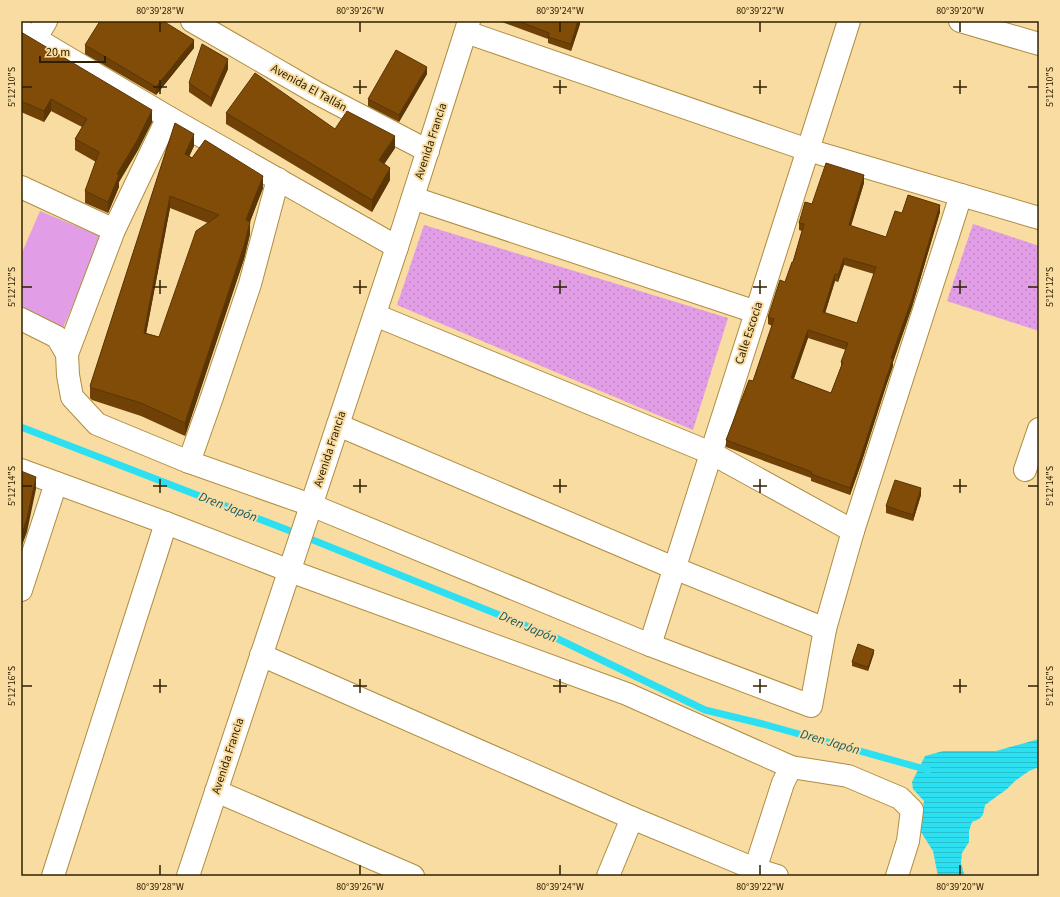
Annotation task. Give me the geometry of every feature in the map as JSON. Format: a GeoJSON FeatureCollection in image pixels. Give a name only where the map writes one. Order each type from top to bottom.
{"type":"FeatureCollection","features":[{"type":"Feature","properties":{"kind":"street","name":"Avenida El Tallán"},"geometry":{"type":"LineString","coordinates":[[192,21],[315,92],[428,151]]}},
{"type":"Feature","properties":{"kind":"street","name":"Calle Escocia"},"geometry":{"type":"LineString","coordinates":[[650,645],[849,21]]}},
{"type":"Feature","properties":{"kind":"street"},"geometry":{"type":"LineString","coordinates":[[960,21],[1039,44]]}},
{"type":"Feature","properties":{"kind":"street","name":"Avenida Francia"},"geometry":{"type":"LineString","coordinates":[[188,876],[375,314],[468,27]]}},
{"type":"Feature","properties":{"kind":"street"},"geometry":{"type":"LineString","coordinates":[[468,27],[808,150],[1039,218]]}},
{"type":"Feature","properties":{"kind":"street"},"geometry":{"type":"LineString","coordinates":[[34,30],[168,117],[397,247]]}},
{"type":"Feature","properties":{"kind":"street"},"geometry":{"type":"LineString","coordinates":[[168,117],[114,230],[67,354],[68,375],[72,397],[98,424],[189,462],[650,645],[812,706],[825,630],[853,531],[961,195]]}},
{"type":"Feature","properties":{"kind":"street"},"geometry":{"type":"LineString","coordinates":[[189,462],[250,284],[278,179]]}},
{"type":"Feature","properties":{"kind":"street"},"geometry":{"type":"LineString","coordinates":[[21,187],[114,230]]}},
{"type":"Feature","properties":{"kind":"street"},"geometry":{"type":"LineString","coordinates":[[413,198],[756,312]]}},
{"type":"Feature","properties":{"kind":"street"},"geometry":{"type":"LineString","coordinates":[[375,314],[711,453],[853,531]]}},
{"type":"Feature","properties":{"kind":"street"},"geometry":{"type":"LineString","coordinates":[[21,319],[57,337],[67,354]]}},
{"type":"Feature","properties":{"kind":"street"},"geometry":{"type":"LineString","coordinates":[[338,425],[674,568],[825,630]]}},
{"type":"Feature","properties":{"kind":"street"},"geometry":{"type":"LineString","coordinates":[[1025,470],[1039,429]]}},
{"type":"Feature","properties":{"kind":"street"},"geometry":{"type":"LineString","coordinates":[[21,470],[166,523],[292,563],[627,694],[791,767],[848,776],[900,798],[912,810],[908,841],[897,876]]}},
{"type":"Feature","properties":{"kind":"street"},"geometry":{"type":"LineString","coordinates":[[21,590],[56,483]]}},
{"type":"Feature","properties":{"kind":"street"},"geometry":{"type":"LineString","coordinates":[[53,876],[166,523]]}},
{"type":"Feature","properties":{"kind":"street"},"geometry":{"type":"LineString","coordinates":[[262,655],[754,872],[777,876]]}},
{"type":"Feature","properties":{"kind":"street"},"geometry":{"type":"LineString","coordinates":[[754,872],[783,783],[791,767]]}},
{"type":"Feature","properties":{"kind":"street"},"geometry":{"type":"LineString","coordinates":[[216,791],[413,876]]}},
{"type":"Feature","properties":{"kind":"street"},"geometry":{"type":"LineString","coordinates":[[608,876],[632,818]]}},
{"type":"Feature","properties":{"kind":"shaded area"},"geometry":{"type":"Polygon","coordinates":[[[40,211],[102,237],[63,328],[21,311],[21,255],[40,211]]]}},
{"type":"Feature","properties":{"kind":"shaded area"},"geometry":{"type":"Polygon","coordinates":[[[973,224],[1039,246],[1039,331],[947,301],[973,224]]]}},
{"type":"Feature","properties":{"kind":"shaded area"},"geometry":{"type":"Polygon","coordinates":[[[424,225],[728,318],[693,430],[397,305],[424,225]]]}},
{"type":"Feature","properties":{"kind":"water"},"geometry":{"type":"Polygon","coordinates":[[[1039,739],[1039,767],[1029,771],[985,805],[982,816],[972,822],[969,831],[969,842],[962,853],[961,863],[964,874],[968,876],[938,876],[933,851],[919,829],[917,818],[923,808],[924,801],[913,789],[912,782],[925,756],[943,751],[996,751],[1039,739]]]}},
{"type":"Feature","properties":{"kind":"building"},"geometry":{"type":"Polygon","coordinates":[[[100,21],[163,21],[194,40],[156,87],[85,45],[100,21]]]}},
{"type":"Feature","properties":{"kind":"building"},"geometry":{"type":"Polygon","coordinates":[[[518,21],[578,21],[571,44],[548,37],[549,33],[518,21]]]}},
{"type":"Feature","properties":{"kind":"building"},"geometry":{"type":"Polygon","coordinates":[[[21,32],[152,110],[138,139],[117,174],[119,175],[108,202],[85,191],[99,152],[75,139],[87,119],[51,99],[44,111],[21,101],[21,32]]]}},
{"type":"Feature","properties":{"kind":"building"},"geometry":{"type":"Polygon","coordinates":[[[202,44],[228,59],[211,98],[189,83],[202,44]]]}},
{"type":"Feature","properties":{"kind":"building"},"geometry":{"type":"Polygon","coordinates":[[[396,50],[427,67],[399,115],[368,99],[396,50]]]}},
{"type":"Feature","properties":{"kind":"building"},"geometry":{"type":"Polygon","coordinates":[[[255,73],[335,129],[347,111],[395,136],[379,160],[390,168],[372,200],[226,113],[255,73]]]}},
{"type":"Feature","properties":{"kind":"building"},"geometry":{"type":"Polygon","coordinates":[[[175,123],[194,134],[185,154],[192,158],[205,140],[263,176],[246,220],[250,222],[244,246],[185,423],[141,403],[92,388],[90,386],[175,123]],[[170,196],[144,333],[159,337],[196,231],[219,215],[170,196]]]}},
{"type":"Feature","properties":{"kind":"building"},"geometry":{"type":"Polygon","coordinates":[[[826,163],[864,175],[849,225],[886,237],[895,211],[902,213],[908,195],[940,205],[912,299],[891,358],[893,359],[850,488],[811,474],[812,472],[726,440],[749,380],[753,381],[774,319],[768,317],[780,280],[785,282],[793,262],[804,224],[799,223],[805,202],[812,204],[826,163]],[[844,258],[838,275],[835,274],[823,312],[857,323],[876,267],[844,258]],[[808,330],[791,378],[831,393],[843,362],[841,362],[848,343],[808,330]]]}},
{"type":"Feature","properties":{"kind":"building"},"geometry":{"type":"Polygon","coordinates":[[[21,471],[36,477],[27,519],[21,536],[21,471]]]}},
{"type":"Feature","properties":{"kind":"building"},"geometry":{"type":"Polygon","coordinates":[[[895,480],[921,488],[913,515],[886,506],[895,480]]]}},
{"type":"Feature","properties":{"kind":"building"},"geometry":{"type":"Polygon","coordinates":[[[858,644],[874,650],[868,667],[852,662],[858,644]]]}},
{"type":"Feature","properties":{"kind":"waterway","name":"Dren Japón"},"geometry":{"type":"LineString","coordinates":[[21,427],[293,532],[554,637],[705,710],[763,724],[928,770]]}}]}
